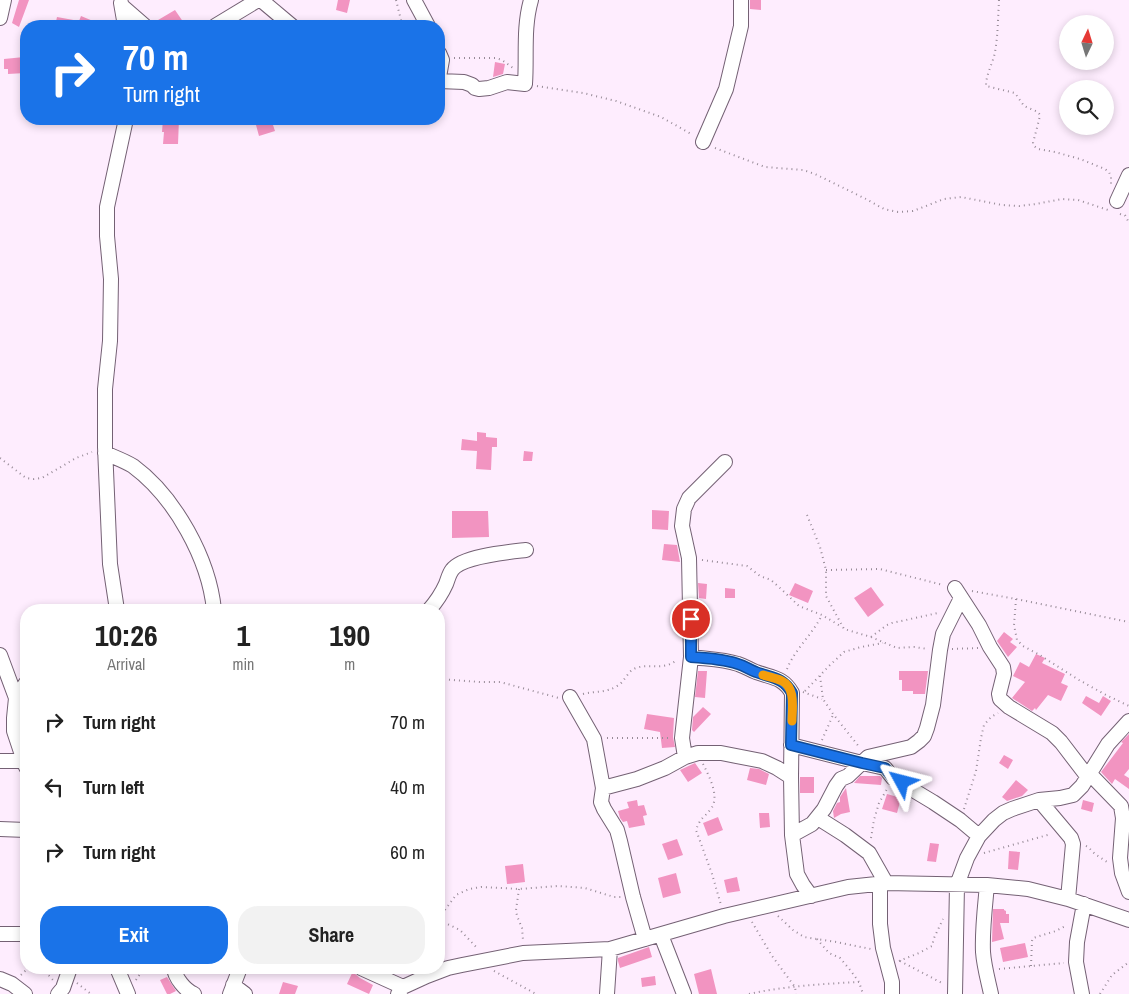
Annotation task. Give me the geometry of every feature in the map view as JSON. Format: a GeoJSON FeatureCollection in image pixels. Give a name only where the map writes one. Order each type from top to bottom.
{"type":"FeatureCollection","features":[{"type":"Feature","properties":{"kind":"street"},"geometry":{"type":"LineString","coordinates":[[0,18],[4,0]]}},
{"type":"Feature","properties":{"kind":"street"},"geometry":{"type":"LineString","coordinates":[[225,20],[260,0],[285,20]]}},
{"type":"Feature","properties":{"kind":"street"},"geometry":{"type":"LineString","coordinates":[[414,0],[425,20]]}},
{"type":"Feature","properties":{"kind":"street"},"geometry":{"type":"LineString","coordinates":[[445,80],[464,82],[479,89],[525,78],[526,29],[531,0]]}},
{"type":"Feature","properties":{"kind":"street"},"geometry":{"type":"LineString","coordinates":[[703,142],[726,89],[741,26],[741,0]]}},
{"type":"Feature","properties":{"kind":"street"},"geometry":{"type":"LineString","coordinates":[[121,3],[124,20]]}},
{"type":"Feature","properties":{"kind":"street"},"geometry":{"type":"LineString","coordinates":[[121,3],[139,20]]}},
{"type":"Feature","properties":{"kind":"street"},"geometry":{"type":"LineString","coordinates":[[116,604],[110,564],[105,450],[105,389],[110,341],[111,279],[107,236],[107,207],[125,125]]}},
{"type":"Feature","properties":{"kind":"street"},"geometry":{"type":"LineString","coordinates":[[1115,208],[1129,175]]}},
{"type":"Feature","properties":{"kind":"street"},"geometry":{"type":"LineString","coordinates":[[105,450],[137,470],[164,496],[178,515],[192,538],[200,558],[214,604]]}},
{"type":"Feature","properties":{"kind":"street"},"geometry":{"type":"LineString","coordinates":[[692,755],[682,738],[691,657],[689,558],[682,526],[684,509],[689,498],[725,462]]}},
{"type":"Feature","properties":{"kind":"street"},"geometry":{"type":"LineString","coordinates":[[434,604],[456,565],[489,555],[526,550]]}},
{"type":"Feature","properties":{"kind":"street"},"geometry":{"type":"LineString","coordinates":[[792,835],[812,824],[818,818],[841,779],[848,776],[865,760],[911,747],[924,736],[933,705],[943,634],[957,598],[979,625],[990,647],[1004,667],[1000,699],[1009,707],[1052,733],[1088,775],[1121,806],[1123,818],[1120,858],[1122,874],[1129,892]]}},
{"type":"Feature","properties":{"kind":"street"},"geometry":{"type":"LineString","coordinates":[[0,655],[16,698],[14,731],[20,748]]}},
{"type":"Feature","properties":{"kind":"street"},"geometry":{"type":"LineString","coordinates":[[691,657],[729,661],[742,665],[754,672],[783,681],[792,693],[792,835],[798,874],[811,896]]}},
{"type":"Feature","properties":{"kind":"street"},"geometry":{"type":"LineString","coordinates":[[16,698],[20,692]]}},
{"type":"Feature","properties":{"kind":"street"},"geometry":{"type":"LineString","coordinates":[[570,697],[594,739],[603,788],[601,802],[617,830],[644,939]]}},
{"type":"Feature","properties":{"kind":"street"},"geometry":{"type":"LineString","coordinates":[[955,992],[958,885],[967,858],[979,836],[1003,813],[1039,800],[1073,795],[1082,786],[1108,744],[1129,721]]}},
{"type":"Feature","properties":{"kind":"street"},"geometry":{"type":"LineString","coordinates":[[791,745],[865,760],[885,768],[893,778],[960,820],[979,836]]}},
{"type":"Feature","properties":{"kind":"street"},"geometry":{"type":"LineString","coordinates":[[603,788],[637,779],[692,755],[722,753],[762,761],[778,768],[791,777]]}},
{"type":"Feature","properties":{"kind":"street"},"geometry":{"type":"LineString","coordinates":[[0,761],[20,763]]}},
{"type":"Feature","properties":{"kind":"street"},"geometry":{"type":"LineString","coordinates":[[1039,800],[1074,844],[1068,899]]}},
{"type":"Feature","properties":{"kind":"street"},"geometry":{"type":"LineString","coordinates":[[818,818],[869,853],[883,883],[880,924],[892,982],[892,994]]}},
{"type":"Feature","properties":{"kind":"street"},"geometry":{"type":"LineString","coordinates":[[0,829],[20,830]]}},
{"type":"Feature","properties":{"kind":"street"},"geometry":{"type":"LineString","coordinates":[[445,969],[523,952],[610,949],[724,916],[848,887],[883,883],[1028,889],[1068,899],[1083,910],[1129,920]]}},
{"type":"Feature","properties":{"kind":"street"},"geometry":{"type":"LineString","coordinates":[[988,886],[984,915],[983,950],[985,970],[991,994]]}},
{"type":"Feature","properties":{"kind":"street"},"geometry":{"type":"LineString","coordinates":[[1082,994],[1076,962],[1077,942],[1083,910]]}},
{"type":"Feature","properties":{"kind":"street"},"geometry":{"type":"LineString","coordinates":[[0,934],[20,934]]}},
{"type":"Feature","properties":{"kind":"street"},"geometry":{"type":"LineString","coordinates":[[661,935],[684,994]]}},
{"type":"Feature","properties":{"kind":"street"},"geometry":{"type":"LineString","coordinates":[[607,994],[610,949]]}},
{"type":"Feature","properties":{"kind":"street"},"geometry":{"type":"LineString","coordinates":[[120,974],[128,994]]}},
{"type":"Feature","properties":{"kind":"street"},"geometry":{"type":"LineString","coordinates":[[175,974],[188,991],[194,994]]}},
{"type":"Feature","properties":{"kind":"street"},"geometry":{"type":"LineString","coordinates":[[238,974],[231,990],[245,994]]}},
{"type":"Feature","properties":{"kind":"street"},"geometry":{"type":"LineString","coordinates":[[371,974],[400,991],[432,974]]}},
{"type":"Feature","properties":{"kind":"street"},"geometry":{"type":"LineString","coordinates":[[0,979],[12,984],[25,994]]}},
{"type":"Feature","properties":{"kind":"path"},"geometry":{"type":"LineString","coordinates":[[396,0],[401,20]]}},
{"type":"Feature","properties":{"kind":"path"},"geometry":{"type":"LineString","coordinates":[[999,0],[995,53],[986,80],[986,86],[1014,93],[1024,106],[1038,112],[1040,120],[1033,142],[1034,146],[1038,149],[1080,159],[1109,172],[1112,177],[1111,188],[1115,208],[1125,216]]}},
{"type":"Feature","properties":{"kind":"path"},"geometry":{"type":"LineString","coordinates":[[445,55],[502,60],[525,78],[616,101],[661,117],[721,151],[765,167],[803,170],[815,174],[884,210],[913,212],[944,199],[960,197],[1002,205],[1019,206],[1062,199],[1078,200],[1115,208],[1129,222]]}},
{"type":"Feature","properties":{"kind":"path"},"geometry":{"type":"LineString","coordinates":[[0,458],[26,478],[34,479],[42,478],[76,458],[105,450]]}},
{"type":"Feature","properties":{"kind":"path"},"geometry":{"type":"LineString","coordinates":[[807,515],[820,548],[826,570],[826,596],[844,629]]}},
{"type":"Feature","properties":{"kind":"path"},"geometry":{"type":"LineString","coordinates":[[689,558],[747,566],[760,576],[771,580],[799,606],[822,615],[844,629],[885,642],[892,647],[940,650],[990,647]]}},
{"type":"Feature","properties":{"kind":"path"},"geometry":{"type":"LineString","coordinates":[[826,570],[880,569],[957,598],[1016,598],[1129,622]]}},
{"type":"Feature","properties":{"kind":"path"},"geometry":{"type":"LineString","coordinates":[[871,637],[892,623],[957,598]]}},
{"type":"Feature","properties":{"kind":"path"},"geometry":{"type":"LineString","coordinates":[[1016,598],[1014,626],[1017,640],[1023,646],[1079,680],[1129,706]]}},
{"type":"Feature","properties":{"kind":"path"},"geometry":{"type":"LineString","coordinates":[[783,681],[795,654],[817,626],[822,615]]}},
{"type":"Feature","properties":{"kind":"path"},"geometry":{"type":"LineString","coordinates":[[823,699],[803,692],[844,652],[885,642]]}},
{"type":"Feature","properties":{"kind":"path"},"geometry":{"type":"LineString","coordinates":[[445,679],[500,682],[560,698],[590,692],[607,691],[618,686],[634,668],[670,665],[683,657],[691,657]]}},
{"type":"Feature","properties":{"kind":"path"},"geometry":{"type":"LineString","coordinates":[[820,676],[823,699],[865,760]]}},
{"type":"Feature","properties":{"kind":"path"},"geometry":{"type":"LineString","coordinates":[[960,820],[976,771],[984,725],[991,717],[1009,707]]}},
{"type":"Feature","properties":{"kind":"path"},"geometry":{"type":"LineString","coordinates":[[816,751],[833,714]]}},
{"type":"Feature","properties":{"kind":"path"},"geometry":{"type":"LineString","coordinates":[[594,739],[682,738]]}},
{"type":"Feature","properties":{"kind":"path"},"geometry":{"type":"LineString","coordinates":[[692,755],[713,788],[714,803],[710,812],[698,823],[696,830],[712,874],[724,916]]}},
{"type":"Feature","properties":{"kind":"path"},"geometry":{"type":"LineString","coordinates":[[869,853],[874,820],[879,803],[893,778]]}},
{"type":"Feature","properties":{"kind":"path"},"geometry":{"type":"LineString","coordinates":[[967,858],[1063,830]]}},
{"type":"Feature","properties":{"kind":"path"},"geometry":{"type":"LineString","coordinates":[[1074,844],[1088,846],[1095,854],[1122,874]]}},
{"type":"Feature","properties":{"kind":"path"},"geometry":{"type":"LineString","coordinates":[[445,911],[456,895],[468,889],[481,887],[519,889],[558,886],[585,888],[614,897],[633,897]]}},
{"type":"Feature","properties":{"kind":"path"},"geometry":{"type":"LineString","coordinates":[[519,889],[516,910],[522,928],[523,952]]}},
{"type":"Feature","properties":{"kind":"path"},"geometry":{"type":"LineString","coordinates":[[770,906],[780,919],[804,937],[884,950],[899,961],[955,992]]}},
{"type":"Feature","properties":{"kind":"path"},"geometry":{"type":"LineString","coordinates":[[1031,966],[1033,938],[1056,931],[1083,910]]}},
{"type":"Feature","properties":{"kind":"path"},"geometry":{"type":"LineString","coordinates":[[745,912],[772,956],[795,987],[796,994]]}},
{"type":"Feature","properties":{"kind":"path"},"geometry":{"type":"LineString","coordinates":[[899,961],[932,946],[944,914]]}},
{"type":"Feature","properties":{"kind":"path"},"geometry":{"type":"LineString","coordinates":[[445,922],[460,930],[497,973],[536,994]]}},
{"type":"Feature","properties":{"kind":"path"},"geometry":{"type":"LineString","coordinates":[[817,940],[829,953],[838,956],[843,961],[859,982],[863,994]]}},
{"type":"Feature","properties":{"kind":"path"},"geometry":{"type":"LineString","coordinates":[[985,970],[1076,962]]}},
{"type":"Feature","properties":{"kind":"path"},"geometry":{"type":"LineString","coordinates":[[1100,994],[1112,975],[1129,962]]}},
{"type":"Feature","properties":{"kind":"path"},"geometry":{"type":"LineString","coordinates":[[46,974],[91,994]]}},
{"type":"Feature","properties":{"kind":"path"},"geometry":{"type":"LineString","coordinates":[[749,994],[766,990],[859,982]]}},
{"type":"Feature","properties":{"kind":"building"},"geometry":{"type":"Polygon","coordinates":[[[19,0],[29,0],[19,27],[12,23],[19,0]]]}},
{"type":"Feature","properties":{"kind":"building"},"geometry":{"type":"Polygon","coordinates":[[[338,0],[350,0],[347,13],[336,10],[338,0]]]}},
{"type":"Feature","properties":{"kind":"building"},"geometry":{"type":"Polygon","coordinates":[[[750,0],[761,0],[761,10],[750,9],[750,0]]]}},
{"type":"Feature","properties":{"kind":"building"},"geometry":{"type":"Polygon","coordinates":[[[175,10],[182,20],[158,20],[175,10]]]}},
{"type":"Feature","properties":{"kind":"building"},"geometry":{"type":"Polygon","coordinates":[[[81,16],[91,20],[79,20],[81,16]]]}},
{"type":"Feature","properties":{"kind":"building"},"geometry":{"type":"Polygon","coordinates":[[[57,17],[74,20],[56,20],[57,17]]]}},
{"type":"Feature","properties":{"kind":"building"},"geometry":{"type":"Polygon","coordinates":[[[20,57],[20,73],[8,74],[8,69],[4,69],[4,59],[20,57]]]}},
{"type":"Feature","properties":{"kind":"building"},"geometry":{"type":"Polygon","coordinates":[[[495,62],[505,64],[503,74],[493,77],[495,62]]]}},
{"type":"Feature","properties":{"kind":"building"},"geometry":{"type":"Polygon","coordinates":[[[163,125],[179,125],[178,144],[163,144],[164,132],[162,132],[163,125]]]}},
{"type":"Feature","properties":{"kind":"building"},"geometry":{"type":"Polygon","coordinates":[[[256,125],[273,125],[275,131],[259,136],[256,125]]]}},
{"type":"Feature","properties":{"kind":"building"},"geometry":{"type":"Polygon","coordinates":[[[477,432],[486,433],[486,437],[497,438],[497,447],[492,447],[491,470],[476,469],[477,451],[461,450],[462,439],[477,441],[477,432]]]}},
{"type":"Feature","properties":{"kind":"building"},"geometry":{"type":"Polygon","coordinates":[[[524,451],[533,452],[532,461],[523,461],[524,451]]]}},
{"type":"Feature","properties":{"kind":"building"},"geometry":{"type":"Polygon","coordinates":[[[652,510],[669,511],[668,530],[652,529],[652,510]]]}},
{"type":"Feature","properties":{"kind":"building"},"geometry":{"type":"Polygon","coordinates":[[[452,511],[488,511],[489,537],[452,538],[452,511]]]}},
{"type":"Feature","properties":{"kind":"building"},"geometry":{"type":"Polygon","coordinates":[[[664,544],[677,545],[680,562],[662,560],[664,544]]]}},
{"type":"Feature","properties":{"kind":"building"},"geometry":{"type":"Polygon","coordinates":[[[698,583],[707,584],[706,599],[699,598],[698,583]]]}},
{"type":"Feature","properties":{"kind":"building"},"geometry":{"type":"Polygon","coordinates":[[[795,583],[813,591],[808,603],[789,595],[795,583]]]}},
{"type":"Feature","properties":{"kind":"building"},"geometry":{"type":"Polygon","coordinates":[[[871,587],[884,605],[868,617],[854,598],[871,587]]]}},
{"type":"Feature","properties":{"kind":"building"},"geometry":{"type":"Polygon","coordinates":[[[725,588],[735,589],[735,598],[725,598],[725,588]]]}},
{"type":"Feature","properties":{"kind":"building"},"geometry":{"type":"Polygon","coordinates":[[[1004,632],[1013,639],[1010,642],[1017,647],[1008,657],[997,641],[1004,632]]]}},
{"type":"Feature","properties":{"kind":"building"},"geometry":{"type":"Polygon","coordinates":[[[1036,654],[1045,658],[1042,663],[1065,674],[1061,683],[1068,686],[1061,701],[1048,695],[1036,710],[1035,708],[1032,711],[1012,698],[1025,682],[1013,676],[1020,662],[1029,667],[1036,654]]]}},
{"type":"Feature","properties":{"kind":"building"},"geometry":{"type":"Polygon","coordinates":[[[698,671],[707,671],[705,698],[695,697],[698,671]]]}},
{"type":"Feature","properties":{"kind":"building"},"geometry":{"type":"Polygon","coordinates":[[[899,671],[928,671],[925,694],[913,694],[913,691],[902,691],[902,680],[899,680],[899,671]]]}},
{"type":"Feature","properties":{"kind":"building"},"geometry":{"type":"Polygon","coordinates":[[[1086,696],[1099,703],[1103,696],[1111,701],[1101,716],[1082,703],[1086,696]]]}},
{"type":"Feature","properties":{"kind":"building"},"geometry":{"type":"Polygon","coordinates":[[[703,707],[711,714],[694,732],[692,730],[693,717],[703,707]]]}},
{"type":"Feature","properties":{"kind":"building"},"geometry":{"type":"Polygon","coordinates":[[[647,714],[674,718],[673,737],[675,747],[662,748],[660,732],[644,729],[647,714]]]}},
{"type":"Feature","properties":{"kind":"building"},"geometry":{"type":"Polygon","coordinates":[[[1129,734],[1129,769],[1124,775],[1129,778],[1129,789],[1115,779],[1112,784],[1101,772],[1123,743],[1121,742],[1129,734]]]}},
{"type":"Feature","properties":{"kind":"building"},"geometry":{"type":"Polygon","coordinates":[[[1004,755],[1013,760],[1008,769],[999,763],[1004,755]]]}},
{"type":"Feature","properties":{"kind":"building"},"geometry":{"type":"Polygon","coordinates":[[[695,763],[702,773],[688,782],[680,770],[695,763]]]}},
{"type":"Feature","properties":{"kind":"building"},"geometry":{"type":"Polygon","coordinates":[[[750,768],[759,769],[769,774],[766,785],[747,780],[750,768]]]}},
{"type":"Feature","properties":{"kind":"building"},"geometry":{"type":"Polygon","coordinates":[[[860,776],[880,776],[882,778],[881,785],[854,783],[860,776]]]}},
{"type":"Feature","properties":{"kind":"building"},"geometry":{"type":"Polygon","coordinates":[[[800,777],[814,777],[814,793],[800,793],[800,777]]]}},
{"type":"Feature","properties":{"kind":"building"},"geometry":{"type":"Polygon","coordinates":[[[1016,780],[1028,790],[1022,796],[1007,801],[1002,797],[1016,780]]]}},
{"type":"Feature","properties":{"kind":"building"},"geometry":{"type":"Polygon","coordinates":[[[846,788],[850,812],[834,818],[833,811],[837,803],[840,802],[840,797],[846,788]]]}},
{"type":"Feature","properties":{"kind":"building"},"geometry":{"type":"Polygon","coordinates":[[[887,794],[901,798],[897,813],[882,809],[887,794]]]}},
{"type":"Feature","properties":{"kind":"building"},"geometry":{"type":"Polygon","coordinates":[[[637,800],[638,806],[644,805],[647,815],[643,816],[645,825],[629,828],[627,821],[623,822],[620,818],[618,811],[629,808],[627,802],[637,800]]]}},
{"type":"Feature","properties":{"kind":"building"},"geometry":{"type":"Polygon","coordinates":[[[1083,800],[1094,803],[1092,812],[1081,809],[1083,800]]]}},
{"type":"Feature","properties":{"kind":"building"},"geometry":{"type":"Polygon","coordinates":[[[759,813],[769,813],[770,827],[760,828],[759,813]]]}},
{"type":"Feature","properties":{"kind":"building"},"geometry":{"type":"Polygon","coordinates":[[[718,817],[723,830],[708,836],[703,823],[718,817]]]}},
{"type":"Feature","properties":{"kind":"building"},"geometry":{"type":"Polygon","coordinates":[[[677,839],[683,855],[668,860],[662,844],[677,839]]]}},
{"type":"Feature","properties":{"kind":"building"},"geometry":{"type":"Polygon","coordinates":[[[930,843],[939,844],[936,862],[927,861],[930,843]]]}},
{"type":"Feature","properties":{"kind":"building"},"geometry":{"type":"Polygon","coordinates":[[[1009,851],[1020,852],[1018,870],[1008,869],[1009,851]]]}},
{"type":"Feature","properties":{"kind":"building"},"geometry":{"type":"Polygon","coordinates":[[[523,864],[525,882],[507,884],[505,866],[523,864]]]}},
{"type":"Feature","properties":{"kind":"building"},"geometry":{"type":"Polygon","coordinates":[[[676,873],[681,893],[663,898],[658,878],[676,873]]]}},
{"type":"Feature","properties":{"kind":"building"},"geometry":{"type":"Polygon","coordinates":[[[737,877],[740,891],[727,893],[724,880],[737,877]]]}},
{"type":"Feature","properties":{"kind":"building"},"geometry":{"type":"Polygon","coordinates":[[[993,909],[1004,909],[1006,914],[1009,914],[1009,923],[1000,923],[1004,939],[992,942],[993,909]]]}},
{"type":"Feature","properties":{"kind":"building"},"geometry":{"type":"Polygon","coordinates":[[[1025,943],[1028,957],[1003,962],[1000,948],[1025,943]]]}},
{"type":"Feature","properties":{"kind":"building"},"geometry":{"type":"Polygon","coordinates":[[[649,947],[652,957],[620,968],[618,958],[649,947]]]}},
{"type":"Feature","properties":{"kind":"building"},"geometry":{"type":"Polygon","coordinates":[[[711,969],[717,994],[699,994],[694,974],[711,969]]]}},
{"type":"Feature","properties":{"kind":"building"},"geometry":{"type":"Polygon","coordinates":[[[352,974],[355,974],[373,985],[369,994],[347,984],[352,974]]]}},
{"type":"Feature","properties":{"kind":"building"},"geometry":{"type":"Polygon","coordinates":[[[655,976],[656,985],[642,987],[641,978],[655,976]]]}},
{"type":"Feature","properties":{"kind":"building"},"geometry":{"type":"Polygon","coordinates":[[[167,977],[176,991],[170,994],[167,994],[160,980],[167,977]]]}},
{"type":"Feature","properties":{"kind":"building"},"geometry":{"type":"Polygon","coordinates":[[[283,982],[298,986],[295,994],[279,994],[283,982]]]}},
{"type":"Feature","properties":{"kind":"slow traffic"},"geometry":{"type":"LineString","coordinates":[[763,675],[783,681],[788,686],[792,693],[792,721]]}},
{"type":"Feature","properties":{"kind":"route"},"geometry":{"type":"LineString","coordinates":[[691,619],[691,657],[736,663],[754,672],[783,681],[788,686],[792,693],[791,745],[885,768],[893,778],[902,782]]}}]}
